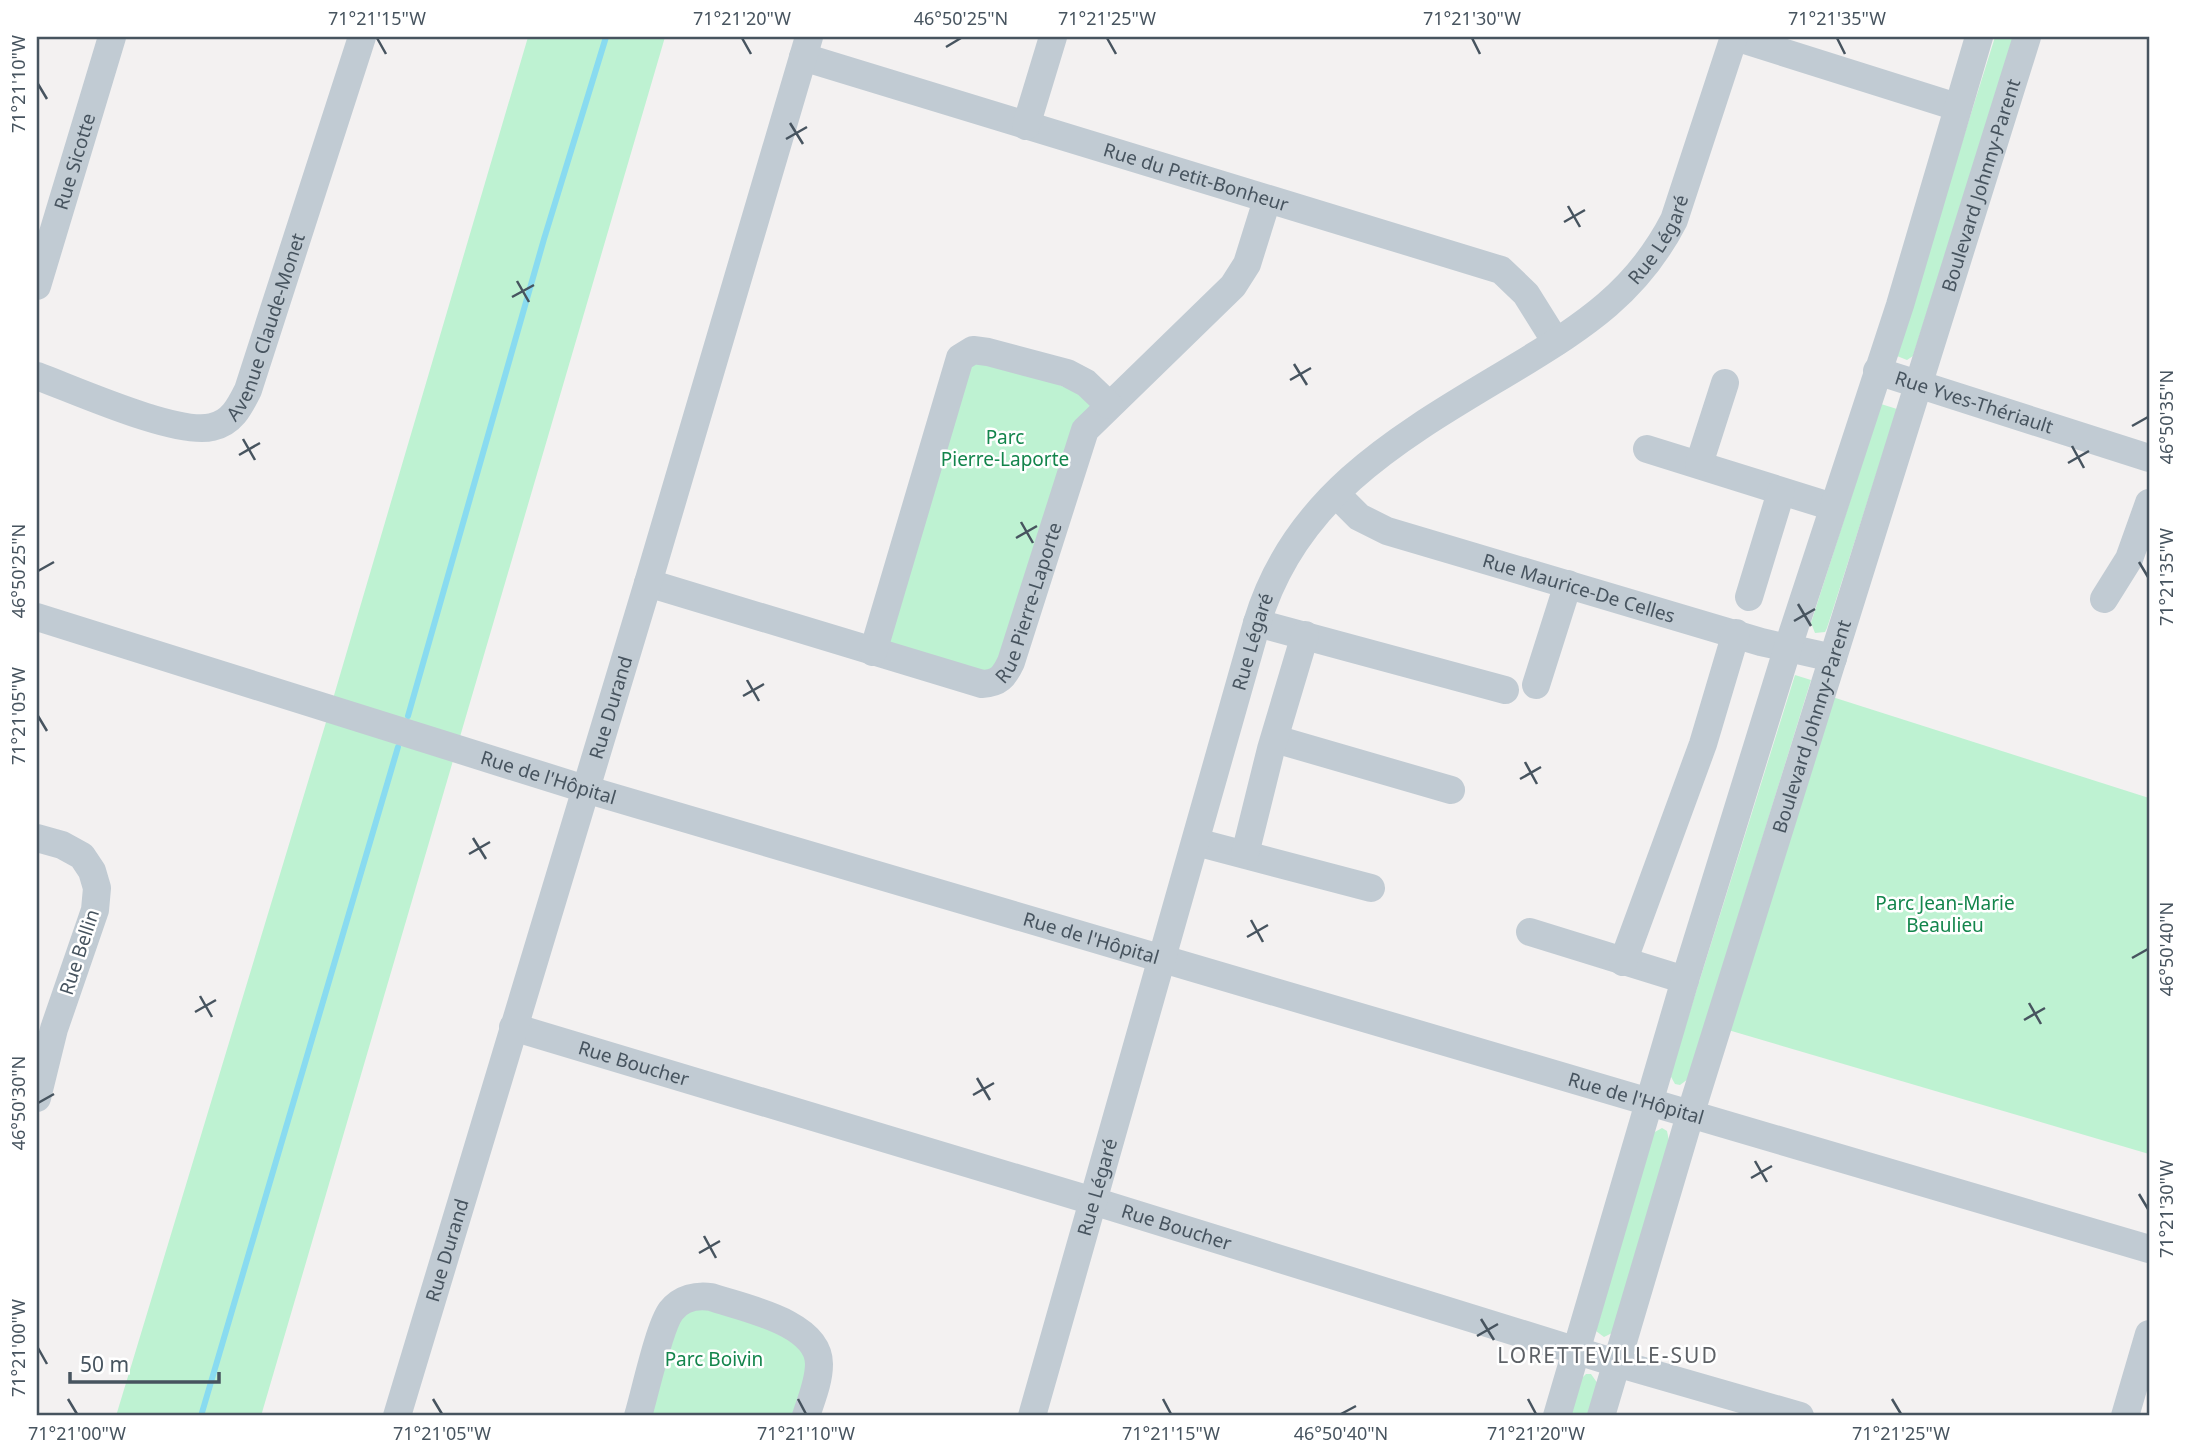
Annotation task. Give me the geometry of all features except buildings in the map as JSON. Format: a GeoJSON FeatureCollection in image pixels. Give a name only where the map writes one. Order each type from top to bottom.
{"type":"FeatureCollection","features":[{"type":"Feature","properties":{"kind":"street","name":"Rue Sicotte"},"geometry":{"type":"LineString","coordinates":[[37,286],[112,37]]}},
{"type":"Feature","properties":{"kind":"street","name":"Avenue Claude-Monet"},"geometry":{"type":"LineString","coordinates":[[37,376],[169,424],[193,430],[215,427],[236,414],[248,390],[362,37]]}},
{"type":"Feature","properties":{"kind":"street"},"geometry":{"type":"LineString","coordinates":[[1026,126],[1053,37]]}},
{"type":"Feature","properties":{"kind":"street"},"geometry":{"type":"LineString","coordinates":[[1734,37],[1957,107]]}},
{"type":"Feature","properties":{"kind":"street","name":"Rue Légaré"},"geometry":{"type":"LineString","coordinates":[[1032,1416],[1257,622],[1286,556],[1305,525],[1367,464],[1407,434],[1556,342],[1608,305],[1641,273],[1660,248],[1674,220],[1734,37]]}},
{"type":"Feature","properties":{"kind":"street"},"geometry":{"type":"LineString","coordinates":[[1557,1416],[1685,980],[1787,647],[1900,305],[1979,37]]}},
{"type":"Feature","properties":{"kind":"street","name":"Boulevard Johnny-Parent"},"geometry":{"type":"LineString","coordinates":[[1601,1416],[1691,1112],[2027,37]]}},
{"type":"Feature","properties":{"kind":"street","name":"Rue du Petit-Bonheur"},"geometry":{"type":"LineString","coordinates":[[806,47],[1026,126],[1501,270],[1526,294],[1556,342]]}},
{"type":"Feature","properties":{"kind":"street","name":"Rue Durand"},"geometry":{"type":"LineString","coordinates":[[397,1416],[806,47]]}},
{"type":"Feature","properties":{"kind":"street","name":"Rue Pierre-Laporte"},"geometry":{"type":"LineString","coordinates":[[648,583],[982,684],[996,683],[1005,675],[1011,662],[1085,430],[1233,286],[1247,264],[1267,200]]}},
{"type":"Feature","properties":{"kind":"street"},"geometry":{"type":"LineString","coordinates":[[873,652],[960,358],[973,350],[988,352],[1067,373],[1086,383],[1109,405]]}},
{"type":"Feature","properties":{"kind":"street","name":"Rue Yves-Thériault"},"geometry":{"type":"LineString","coordinates":[[1877,371],[2149,458]]}},
{"type":"Feature","properties":{"kind":"street"},"geometry":{"type":"LineString","coordinates":[[1699,464],[1725,383]]}},
{"type":"Feature","properties":{"kind":"street"},"geometry":{"type":"LineString","coordinates":[[1647,449],[1833,507]]}},
{"type":"Feature","properties":{"kind":"street"},"geometry":{"type":"LineString","coordinates":[[1748,597],[1781,492]]}},
{"type":"Feature","properties":{"kind":"street","name":"Rue Maurice-De Celles"},"geometry":{"type":"LineString","coordinates":[[1336,494],[1359,517],[1387,531],[1736,634],[1833,659]]}},
{"type":"Feature","properties":{"kind":"street"},"geometry":{"type":"LineString","coordinates":[[2104,599],[2129,559],[2149,503]]}},
{"type":"Feature","properties":{"kind":"street"},"geometry":{"type":"LineString","coordinates":[[1536,685],[1568,584]]}},
{"type":"Feature","properties":{"kind":"street","name":"Rue de l'Hôpital"},"geometry":{"type":"LineString","coordinates":[[37,617],[585,789],[1691,1112],[2149,1249]]}},
{"type":"Feature","properties":{"kind":"street"},"geometry":{"type":"LineString","coordinates":[[1257,622],[1505,690]]}},
{"type":"Feature","properties":{"kind":"street"},"geometry":{"type":"LineString","coordinates":[[1623,962],[1703,744],[1736,634]]}},
{"type":"Feature","properties":{"kind":"street"},"geometry":{"type":"LineString","coordinates":[[1245,854],[1305,635]]}},
{"type":"Feature","properties":{"kind":"street"},"geometry":{"type":"LineString","coordinates":[[1226,736],[1273,744],[1451,790]]}},
{"type":"Feature","properties":{"kind":"street","name":"Rue Bellin"},"geometry":{"type":"LineString","coordinates":[[37,838],[62,845],[82,856],[92,871],[97,888],[94,910],[54,1029],[37,1098]]}},
{"type":"Feature","properties":{"kind":"street"},"geometry":{"type":"LineString","coordinates":[[1196,842],[1371,888]]}},
{"type":"Feature","properties":{"kind":"street"},"geometry":{"type":"LineString","coordinates":[[1530,932],[1685,980]]}},
{"type":"Feature","properties":{"kind":"street","name":"Rue Boucher"},"geometry":{"type":"LineString","coordinates":[[513,1027],[1093,1201],[1616,1363],[1800,1416]]}},
{"type":"Feature","properties":{"kind":"street"},"geometry":{"type":"LineString","coordinates":[[638,1416],[671,1310],[684,1300],[696,1296],[711,1297],[794,1327],[807,1336],[819,1361],[818,1376],[806,1416]]}},
{"type":"Feature","properties":{"kind":"street"},"geometry":{"type":"LineString","coordinates":[[2125,1416],[2149,1334]]}},
{"type":"Feature","properties":{"kind":"green space"},"geometry":{"type":"Polygon","coordinates":[[[528,37],[665,37],[261,1416],[116,1416],[330,709],[528,37]]]}},
{"type":"Feature","properties":{"kind":"green space"},"geometry":{"type":"Polygon","coordinates":[[[1995,37],[2014,37],[1913,356],[1907,360],[1897,356],[1897,350],[1995,37]]]}},
{"type":"Feature","properties":{"kind":"green space","name":"Parc Pierre-Laporte"},"geometry":{"type":"Polygon","coordinates":[[[973,350],[1109,405],[1005,675],[873,652],[973,350]]]}},
{"type":"Feature","properties":{"kind":"green space"},"geometry":{"type":"Polygon","coordinates":[[[1881,404],[1897,409],[1827,628],[1825,632],[1815,633],[1811,623],[1881,404]]]}},
{"type":"Feature","properties":{"kind":"green space"},"geometry":{"type":"Polygon","coordinates":[[[1795,675],[1811,680],[1688,1079],[1680,1085],[1675,1084],[1670,1075],[1795,675]]]}},
{"type":"Feature","properties":{"kind":"green space","name":"Parc Jean-Marie Beaulieu"},"geometry":{"type":"Polygon","coordinates":[[[1823,694],[2149,798],[2149,1154],[1718,1027],[1823,694]]]}},
{"type":"Feature","properties":{"kind":"green space"},"geometry":{"type":"Polygon","coordinates":[[[1662,1128],[1667,1131],[1669,1141],[1614,1332],[1604,1337],[1596,1331],[1653,1133],[1662,1128]]]}},
{"type":"Feature","properties":{"kind":"green space","name":"Parc Boivin"},"geometry":{"type":"Polygon","coordinates":[[[685,1300],[806,1336],[806,1416],[638,1416],[685,1300]]]}},
{"type":"Feature","properties":{"kind":"green space"},"geometry":{"type":"Polygon","coordinates":[[[1591,1374],[1598,1384],[1589,1416],[1570,1416],[1582,1378],[1591,1374]]]}},
{"type":"Feature","properties":{"kind":"waterway"},"geometry":{"type":"LineString","coordinates":[[408,716],[544,239],[606,37]]}},
{"type":"Feature","properties":{"kind":"waterway"},"geometry":{"type":"LineString","coordinates":[[201,1416],[398,747]]}},
{"type":"Feature","properties":{"kind":"district","name":"LORETTEVILLE-SUD"},"geometry":{"type":"Point","coordinates":[1608,1355]}}]}
